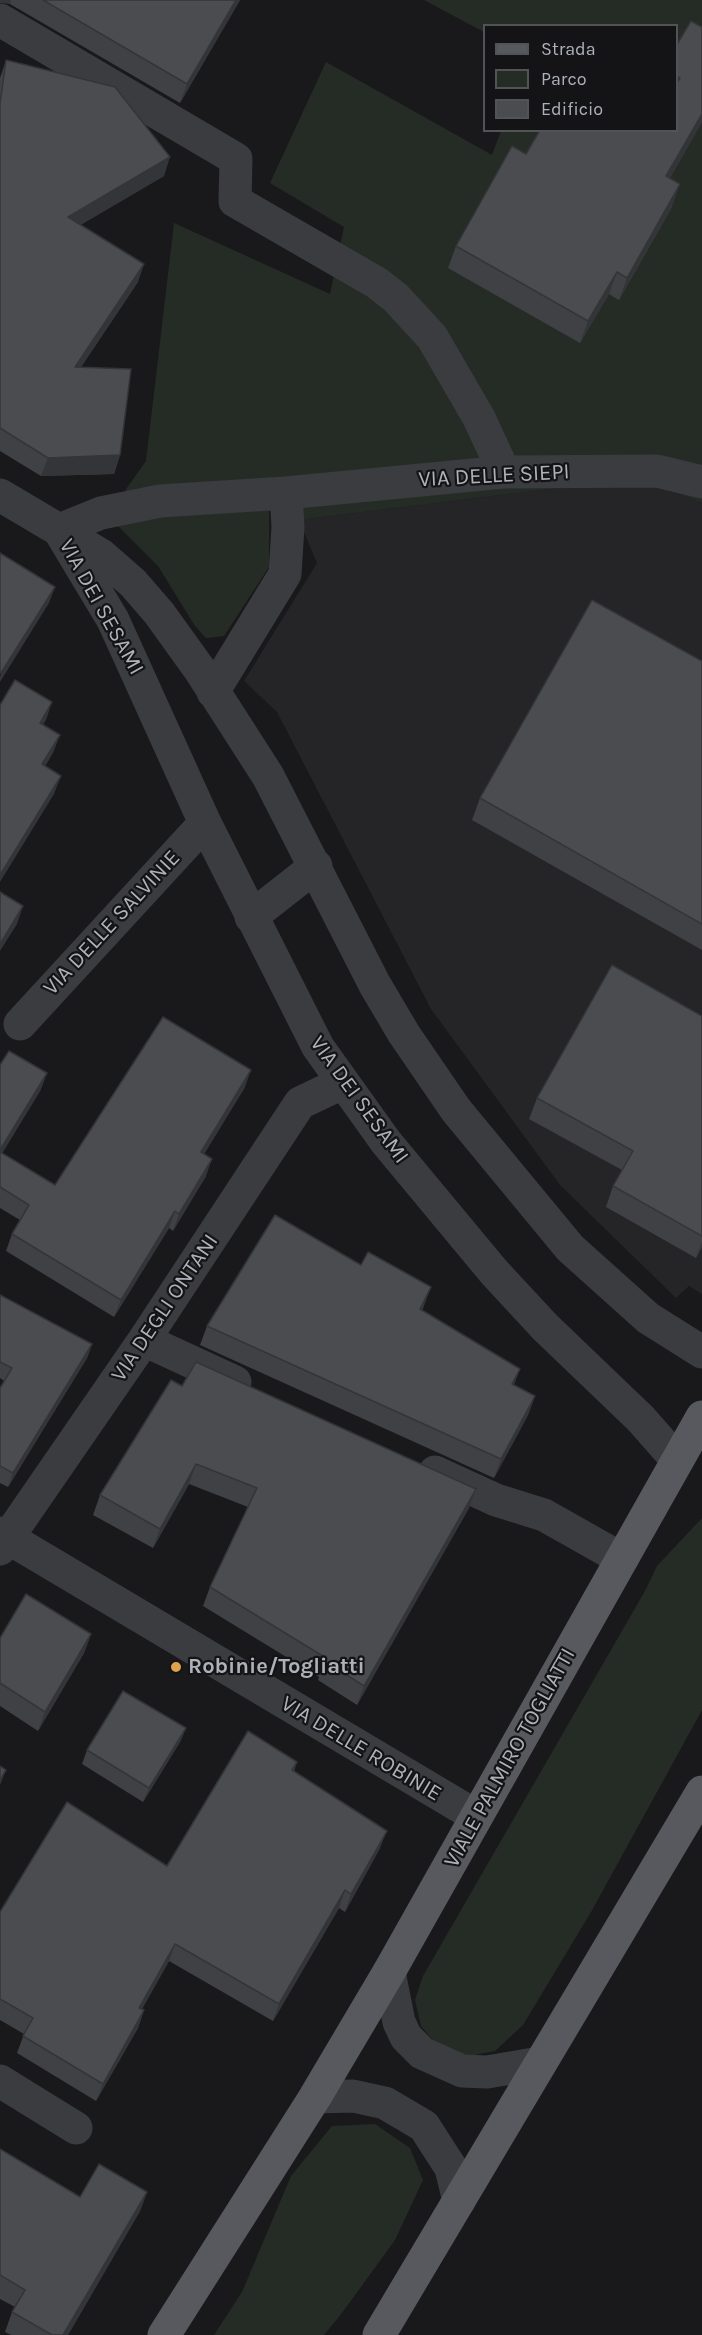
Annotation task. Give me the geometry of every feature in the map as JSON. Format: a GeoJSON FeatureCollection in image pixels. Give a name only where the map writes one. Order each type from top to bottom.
{"type":"FeatureCollection","features":[{"type":"Feature","properties":{"kind":"main road","name":"VIALE PALMIRO TOGLIATTI"},"geometry":{"type":"LineString","coordinates":[[164,2335],[315,2097],[389,1972],[702,1417]]}},
{"type":"Feature","properties":{"kind":"main road"},"geometry":{"type":"LineString","coordinates":[[380,2335],[702,1792]]}},
{"type":"Feature","properties":{"kind":"street"},"geometry":{"type":"LineString","coordinates":[[0,20],[236,159],[235,201],[377,283],[396,298],[432,337],[479,418],[504,472]]}},
{"type":"Feature","properties":{"kind":"street","name":"VIA DELLE SIEPI"},"geometry":{"type":"LineString","coordinates":[[59,530],[84,518],[130,505],[504,472],[657,471],[702,482]]}},
{"type":"Feature","properties":{"kind":"street"},"geometry":{"type":"LineString","coordinates":[[213,692],[285,574],[288,526],[286,493]]}},
{"type":"Feature","properties":{"kind":"street"},"geometry":{"type":"LineString","coordinates":[[0,495],[59,530]]}},
{"type":"Feature","properties":{"kind":"street","name":"VIA DEI SESAMI"},"geometry":{"type":"LineString","coordinates":[[59,530],[101,555],[133,582],[166,623],[268,776],[375,985],[404,1034],[495,1159],[570,1248],[609,1285],[657,1324],[702,1352]]}},
{"type":"Feature","properties":{"kind":"street","name":"VIA DEI SESAMI"},"geometry":{"type":"LineString","coordinates":[[59,530],[113,620],[205,823],[318,1047],[386,1142],[494,1272],[545,1327],[641,1419],[677,1460]]}},
{"type":"Feature","properties":{"kind":"street","name":"VIA DELLE SALVINIE"},"geometry":{"type":"LineString","coordinates":[[20,1024],[205,823]]}},
{"type":"Feature","properties":{"kind":"street"},"geometry":{"type":"LineString","coordinates":[[251,917],[316,866]]}},
{"type":"Feature","properties":{"kind":"street","name":"VIA DEGLI ONTANI"},"geometry":{"type":"LineString","coordinates":[[3,1540],[144,1340],[300,1103],[342,1083]]}},
{"type":"Feature","properties":{"kind":"street"},"geometry":{"type":"LineString","coordinates":[[144,1340],[260,1393]]}},
{"type":"Feature","properties":{"kind":"street"},"geometry":{"type":"LineString","coordinates":[[408,1460],[496,1500],[544,1515],[622,1559]]}},
{"type":"Feature","properties":{"kind":"street","name":"VIA DELLE ROBINIE"},"geometry":{"type":"LineString","coordinates":[[3,1540],[476,1816]]}},
{"type":"Feature","properties":{"kind":"street"},"geometry":{"type":"LineString","coordinates":[[389,1972],[399,2022],[406,2037],[422,2053],[462,2071],[487,2072],[540,2062]]}},
{"type":"Feature","properties":{"kind":"street"},"geometry":{"type":"LineString","coordinates":[[0,2081],[76,2128]]}},
{"type":"Feature","properties":{"kind":"street"},"geometry":{"type":"LineString","coordinates":[[315,2097],[353,2096],[385,2103],[424,2126],[451,2168],[459,2201]]}},
{"type":"Feature","properties":{"kind":"shaded area"},"geometry":{"type":"Polygon","coordinates":[[[573,486],[661,487],[702,503],[702,1294],[689,1286],[676,1298],[560,1185],[431,1009],[277,712],[244,681],[317,563],[299,520],[573,486]]]}},
{"type":"Feature","properties":{"kind":"green space"},"geometry":{"type":"Polygon","coordinates":[[[424,0],[702,0],[702,503],[661,487],[573,486],[299,520],[269,510],[269,567],[224,636],[206,638],[195,626],[158,566],[115,523],[126,489],[146,461],[174,223],[330,294],[344,227],[270,183],[326,62],[492,155],[501,132],[678,132],[678,24],[483,24],[483,31],[424,0]]]}},
{"type":"Feature","properties":{"kind":"green space"},"geometry":{"type":"Polygon","coordinates":[[[702,1518],[702,1710],[591,1912],[523,2025],[495,2051],[469,2056],[439,2047],[421,2026],[415,2000],[423,1976],[645,1591],[657,1566],[702,1518]]]}},
{"type":"Feature","properties":{"kind":"green space"},"geometry":{"type":"Polygon","coordinates":[[[375,2124],[410,2148],[423,2180],[395,2240],[342,2313],[324,2335],[214,2335],[242,2292],[291,2176],[332,2126],[375,2124]]]}},
{"type":"Feature","properties":{"kind":"building"},"geometry":{"type":"Polygon","coordinates":[[[43,0],[236,0],[187,84],[43,0]]]}},
{"type":"Feature","properties":{"kind":"building"},"geometry":{"type":"Polygon","coordinates":[[[691,21],[702,27],[702,114],[666,176],[680,184],[627,278],[617,272],[588,321],[456,246],[512,146],[526,154],[539,132],[678,132],[678,81],[680,78],[678,77],[678,43],[691,21]]]}},
{"type":"Feature","properties":{"kind":"building"},"geometry":{"type":"Polygon","coordinates":[[[6,60],[115,87],[170,157],[68,217],[144,264],[75,367],[131,369],[120,455],[48,458],[0,428],[0,104],[6,60]]]}},
{"type":"Feature","properties":{"kind":"building"},"geometry":{"type":"Polygon","coordinates":[[[0,553],[55,587],[1,673],[0,672],[0,553]]]}},
{"type":"Feature","properties":{"kind":"building"},"geometry":{"type":"Polygon","coordinates":[[[592,600],[702,661],[702,924],[480,798],[592,600]]]}},
{"type":"Feature","properties":{"kind":"building"},"geometry":{"type":"Polygon","coordinates":[[[15,680],[52,702],[40,723],[60,735],[42,764],[61,776],[0,875],[0,705],[15,680]]]}},
{"type":"Feature","properties":{"kind":"building"},"geometry":{"type":"Polygon","coordinates":[[[0,892],[23,906],[0,944],[0,892]]]}},
{"type":"Feature","properties":{"kind":"building"},"geometry":{"type":"Polygon","coordinates":[[[612,965],[702,1016],[702,1236],[613,1186],[633,1151],[537,1098],[612,965]]]}},
{"type":"Feature","properties":{"kind":"building"},"geometry":{"type":"Polygon","coordinates":[[[163,1017],[251,1070],[201,1152],[212,1159],[179,1214],[175,1211],[121,1300],[12,1234],[29,1205],[0,1187],[0,1152],[55,1185],[163,1017]]]}},
{"type":"Feature","properties":{"kind":"building"},"geometry":{"type":"Polygon","coordinates":[[[9,1051],[47,1073],[0,1150],[0,1065],[9,1051]]]}},
{"type":"Feature","properties":{"kind":"building"},"geometry":{"type":"Polygon","coordinates":[[[275,1215],[361,1265],[368,1252],[431,1287],[420,1309],[520,1369],[512,1384],[535,1396],[501,1459],[207,1326],[275,1215]]]}},
{"type":"Feature","properties":{"kind":"building"},"geometry":{"type":"Polygon","coordinates":[[[0,1295],[92,1344],[13,1473],[0,1466],[0,1388],[12,1368],[0,1362],[0,1295]]]}},
{"type":"Feature","properties":{"kind":"building"},"geometry":{"type":"Polygon","coordinates":[[[196,1362],[476,1489],[364,1686],[325,1661],[326,1658],[210,1587],[257,1488],[196,1464],[160,1529],[100,1495],[171,1380],[182,1386],[196,1362]]]}},
{"type":"Feature","properties":{"kind":"building"},"geometry":{"type":"Polygon","coordinates":[[[26,1594],[91,1634],[45,1712],[0,1683],[0,1638],[26,1594]]]}},
{"type":"Feature","properties":{"kind":"building"},"geometry":{"type":"Polygon","coordinates":[[[123,1691],[186,1728],[149,1788],[87,1750],[123,1691]]]}},
{"type":"Feature","properties":{"kind":"building"},"geometry":{"type":"Polygon","coordinates":[[[248,1731],[297,1762],[292,1770],[387,1831],[351,1894],[345,1890],[279,2004],[175,1944],[139,2008],[144,2010],[103,2084],[23,2036],[33,2018],[0,1999],[0,1912],[67,1802],[167,1866],[248,1731]]]}},
{"type":"Feature","properties":{"kind":"building"},"geometry":{"type":"Polygon","coordinates":[[[0,1766],[6,1770],[0,1780],[0,1766]]]}},
{"type":"Feature","properties":{"kind":"building"},"geometry":{"type":"Polygon","coordinates":[[[0,2149],[80,2197],[99,2164],[147,2192],[63,2335],[52,2335],[12,2312],[25,2290],[0,2275],[0,2149]]]}},
{"type":"Feature","properties":{"kind":"place","name":"Robinie/Togliatti"},"geometry":{"type":"Point","coordinates":[176,1667]}}]}
